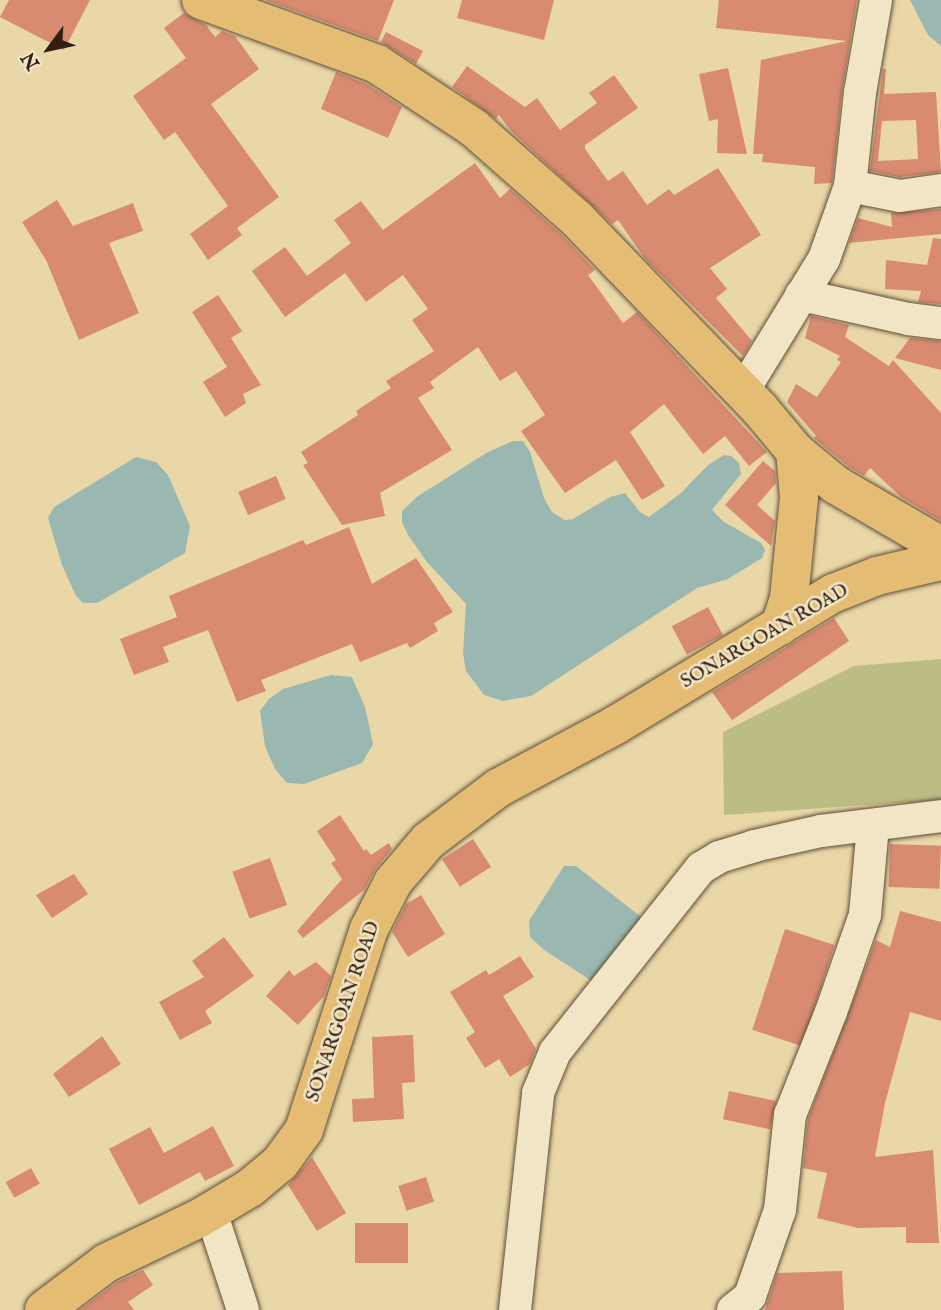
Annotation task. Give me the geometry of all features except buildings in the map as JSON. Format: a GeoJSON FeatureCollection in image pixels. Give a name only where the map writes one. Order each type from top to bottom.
{"type":"FeatureCollection","features":[{"type":"Feature","properties":{"kind":"main road"},"geometry":{"type":"LineString","coordinates":[[201,0],[377,64],[474,128],[577,219],[743,391],[795,451],[836,485],[941,546]]}},
{"type":"Feature","properties":{"kind":"main road"},"geometry":{"type":"LineString","coordinates":[[780,626],[789,598],[799,497],[795,451]]}},
{"type":"Feature","properties":{"kind":"main road","name":"SONARGOAN ROAD"},"geometry":{"type":"LineString","coordinates":[[44,1310],[106,1263],[211,1212],[266,1177],[304,1130],[369,929],[393,881],[429,841],[498,788],[614,726],[845,589],[877,576],[941,561]]}},
{"type":"Feature","properties":{"kind":"street"},"geometry":{"type":"LineString","coordinates":[[743,391],[824,258],[850,186],[860,93],[876,0]]}},
{"type":"Feature","properties":{"kind":"street"},"geometry":{"type":"LineString","coordinates":[[850,186],[900,196],[941,190]]}},
{"type":"Feature","properties":{"kind":"street"},"geometry":{"type":"LineString","coordinates":[[801,295],[908,319],[941,323]]}},
{"type":"Feature","properties":{"kind":"street"},"geometry":{"type":"LineString","coordinates":[[515,1310],[538,1093],[555,1052],[701,869],[719,857],[821,831],[941,816]]}},
{"type":"Feature","properties":{"kind":"street"},"geometry":{"type":"LineString","coordinates":[[733,1310],[750,1296],[780,1210],[790,1115],[831,1012],[865,915],[873,825]]}},
{"type":"Feature","properties":{"kind":"street"},"geometry":{"type":"LineString","coordinates":[[211,1212],[243,1310]]}},
{"type":"Feature","properties":{"kind":"green space"},"geometry":{"type":"Polygon","coordinates":[[[941,659],[941,800],[724,815],[723,732],[854,666],[941,659]]]}},
{"type":"Feature","properties":{"kind":"water"},"geometry":{"type":"Polygon","coordinates":[[[910,0],[941,0],[941,46],[928,35],[910,0]]]}},
{"type":"Feature","properties":{"kind":"water"},"geometry":{"type":"Polygon","coordinates":[[[513,441],[523,441],[530,452],[544,498],[552,512],[565,520],[573,519],[610,497],[625,493],[640,512],[649,517],[681,493],[708,465],[724,455],[731,456],[739,463],[741,474],[712,510],[724,522],[761,543],[765,550],[762,558],[728,579],[697,588],[531,696],[503,701],[484,695],[466,671],[463,653],[466,604],[427,562],[408,535],[402,522],[402,511],[418,496],[488,452],[513,441]]]}},
{"type":"Feature","properties":{"kind":"water"},"geometry":{"type":"Polygon","coordinates":[[[136,457],[156,462],[168,475],[190,526],[185,553],[97,603],[83,603],[76,596],[62,565],[48,518],[54,507],[136,457]]]}},
{"type":"Feature","properties":{"kind":"water"},"geometry":{"type":"Polygon","coordinates":[[[331,675],[352,677],[365,707],[373,744],[362,763],[304,784],[287,783],[275,769],[265,746],[260,711],[269,699],[283,689],[331,675]]]}},
{"type":"Feature","properties":{"kind":"water"},"geometry":{"type":"Polygon","coordinates":[[[564,866],[576,866],[641,917],[595,983],[544,950],[530,937],[529,921],[564,866]]]}}]}
